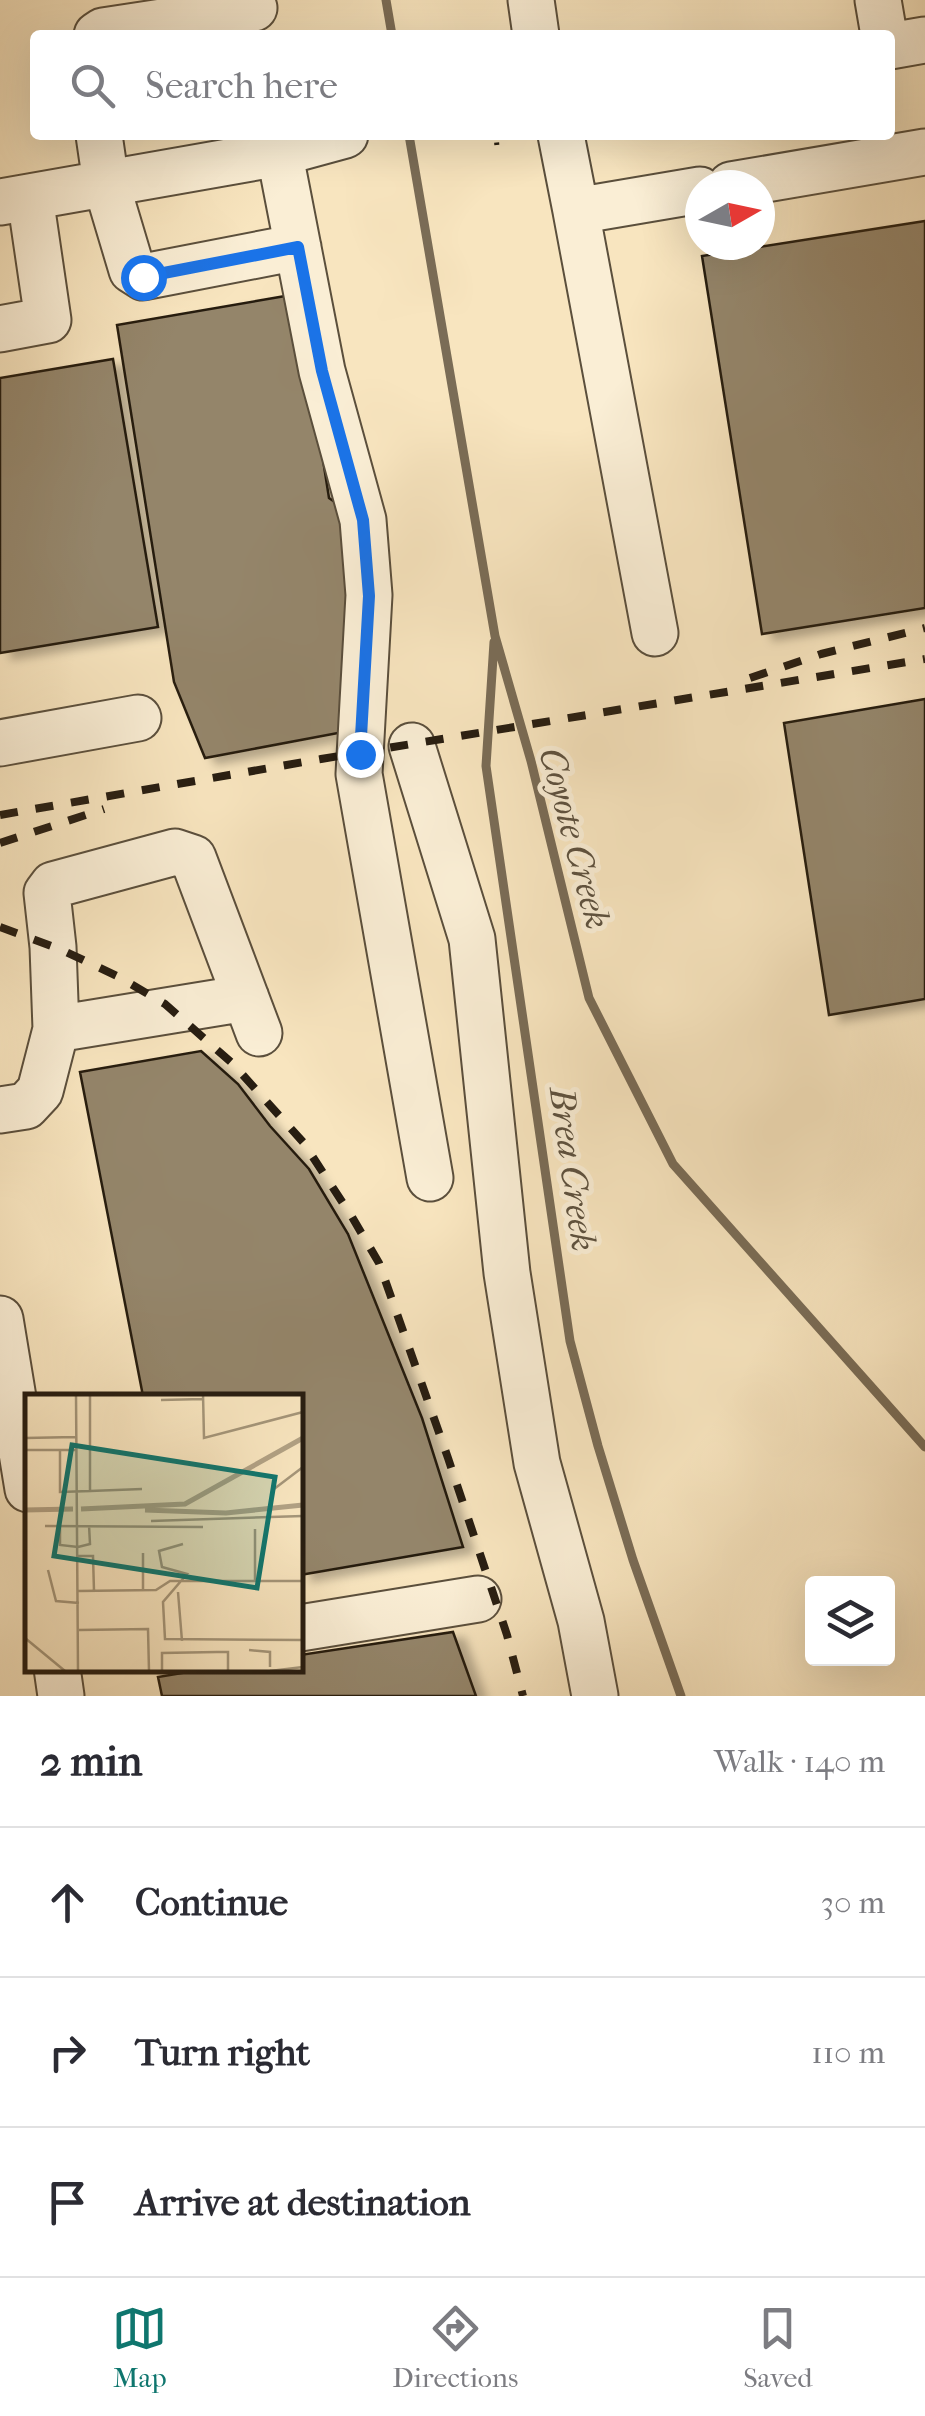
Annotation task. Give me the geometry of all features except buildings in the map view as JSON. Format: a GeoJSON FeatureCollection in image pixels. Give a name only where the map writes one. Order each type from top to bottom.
{"type":"FeatureCollection","features":[{"type":"Feature","properties":{"kind":"street"},"geometry":{"type":"LineString","coordinates":[[531,0],[535,30]]}},
{"type":"Feature","properties":{"kind":"street"},"geometry":{"type":"LineString","coordinates":[[878,0],[883,30]]}},
{"type":"Feature","properties":{"kind":"street"},"geometry":{"type":"LineString","coordinates":[[112,30],[255,14]]}},
{"type":"Feature","properties":{"kind":"street"},"geometry":{"type":"LineString","coordinates":[[895,45],[925,40]]}},
{"type":"Feature","properties":{"kind":"street"},"geometry":{"type":"LineString","coordinates":[[100,140],[106,183],[132,270],[143,277],[298,247]]}},
{"type":"Feature","properties":{"kind":"street"},"geometry":{"type":"LineString","coordinates":[[0,329],[48,320],[15,199],[308,140]]}},
{"type":"Feature","properties":{"kind":"street"},"geometry":{"type":"LineString","coordinates":[[562,140],[655,633]]}},
{"type":"Feature","properties":{"kind":"street"},"geometry":{"type":"LineString","coordinates":[[278,144],[322,371],[363,520],[369,596],[358,774],[430,1178]]}},
{"type":"Feature","properties":{"kind":"street"},"geometry":{"type":"LineString","coordinates":[[775,178],[925,152]]}},
{"type":"Feature","properties":{"kind":"street"},"geometry":{"type":"LineString","coordinates":[[576,211],[685,193]]}},
{"type":"Feature","properties":{"kind":"street"},"geometry":{"type":"LineString","coordinates":[[0,742],[138,718]]}},
{"type":"Feature","properties":{"kind":"street"},"geometry":{"type":"LineString","coordinates":[[412,746],[472,939],[507,1273],[537,1464],[582,1621],[594,1696]]}},
{"type":"Feature","properties":{"kind":"street"},"geometry":{"type":"LineString","coordinates":[[0,1110],[26,1106],[40,1091],[56,1030],[47,893],[53,885],[175,852],[193,858],[253,1015],[56,1030]]}},
{"type":"Feature","properties":{"kind":"street"},"geometry":{"type":"LineString","coordinates":[[0,1319],[25,1470]]}},
{"type":"Feature","properties":{"kind":"street"},"geometry":{"type":"LineString","coordinates":[[302,1628],[478,1599]]}},
{"type":"Feature","properties":{"kind":"street"},"geometry":{"type":"LineString","coordinates":[[57,1671],[61,1696]]}},
{"type":"Feature","properties":{"kind":"path"},"geometry":{"type":"LineString","coordinates":[[497,140],[498,148]]}},
{"type":"Feature","properties":{"kind":"waterway","name":"Coyote Creek"},"geometry":{"type":"LineString","coordinates":[[386,0],[391,30]]}},
{"type":"Feature","properties":{"kind":"waterway","name":"Coyote Creek"},"geometry":{"type":"LineString","coordinates":[[410,140],[495,636],[531,761],[589,998],[673,1164],[925,1447]]}},
{"type":"Feature","properties":{"kind":"waterway","name":"Brea Creek"},"geometry":{"type":"LineString","coordinates":[[494,642],[486,766],[570,1341],[633,1560],[681,1696]]}},
{"type":"Feature","properties":{"kind":"railway"},"geometry":{"type":"LineString","coordinates":[[750,678],[821,654],[925,628]]}},
{"type":"Feature","properties":{"kind":"railway"},"geometry":{"type":"LineString","coordinates":[[0,815],[925,659]]}},
{"type":"Feature","properties":{"kind":"railway"},"geometry":{"type":"LineString","coordinates":[[0,843],[104,809]]}},
{"type":"Feature","properties":{"kind":"railway"},"geometry":{"type":"LineString","coordinates":[[0,927],[62,950],[165,1004],[232,1063],[303,1142],[379,1263],[507,1635],[523,1696]]}},
{"type":"Feature","properties":{"kind":"route"},"geometry":{"type":"LineString","coordinates":[[143,277],[298,247],[322,371],[363,520],[369,596],[360,754]]}}]}
